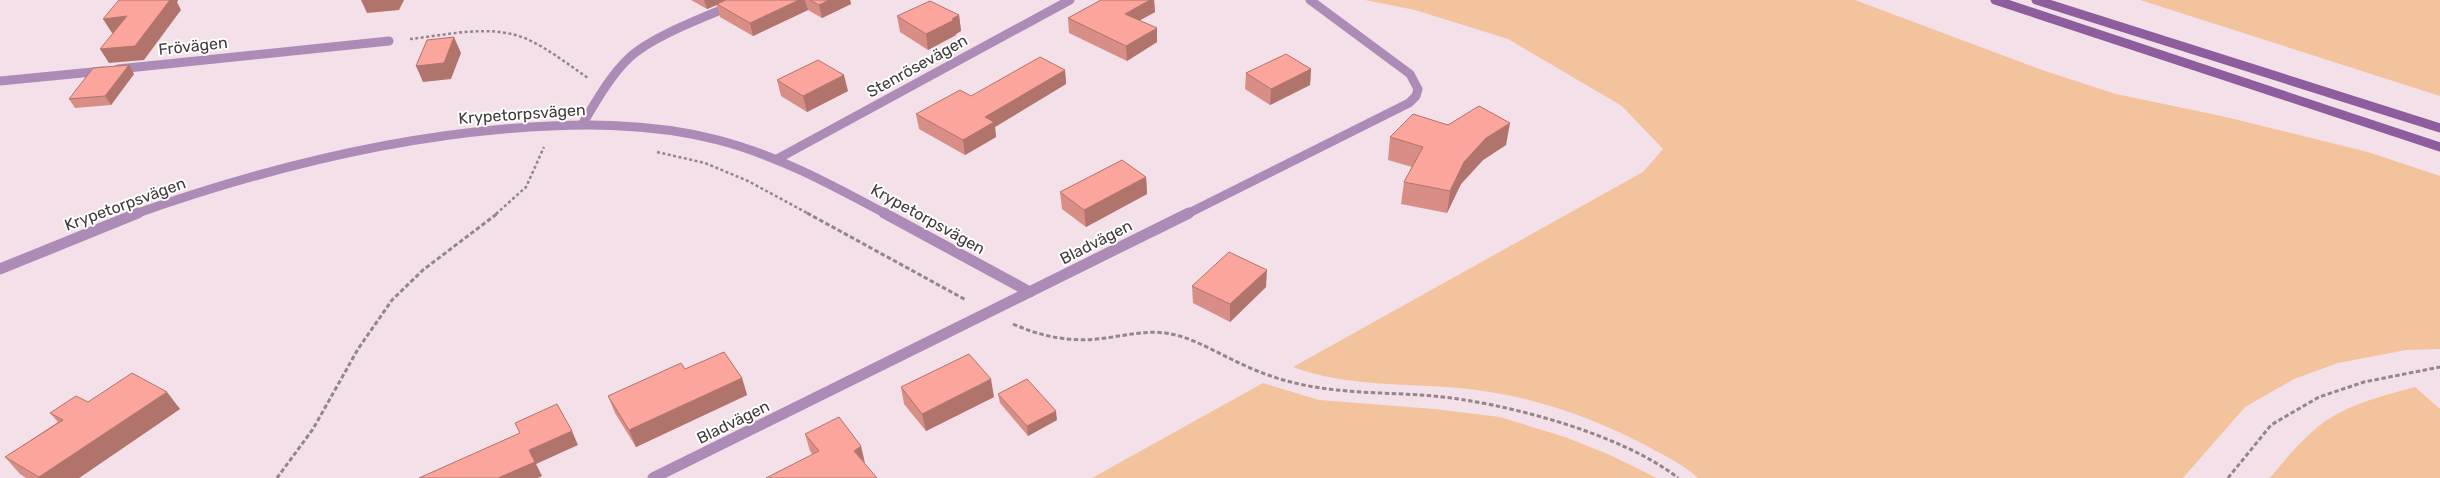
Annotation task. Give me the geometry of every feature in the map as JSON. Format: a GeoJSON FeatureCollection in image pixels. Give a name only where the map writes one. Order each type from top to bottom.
{"type":"FeatureCollection","features":[{"type":"Feature","properties":{"kind":"main road"},"geometry":{"type":"LineString","coordinates":[[1995,0],[2440,147]]}},
{"type":"Feature","properties":{"kind":"main road"},"geometry":{"type":"LineString","coordinates":[[2036,0],[2440,128]]}},
{"type":"Feature","properties":{"kind":"street"},"geometry":{"type":"LineString","coordinates":[[583,124],[604,88],[629,58],[646,46],[745,0]]}},
{"type":"Feature","properties":{"kind":"street","name":"Stenrösevägen"},"geometry":{"type":"LineString","coordinates":[[779,158],[1070,0]]}},
{"type":"Feature","properties":{"kind":"street","name":"Bladvägen"},"geometry":{"type":"LineString","coordinates":[[653,478],[990,313],[1409,103],[1416,96],[1418,89],[1410,74],[1310,0]]}},
{"type":"Feature","properties":{"kind":"street","name":"Frövägen"},"geometry":{"type":"LineString","coordinates":[[0,82],[389,41]]}},
{"type":"Feature","properties":{"kind":"street","name":"Krypetorpsvägen"},"geometry":{"type":"LineString","coordinates":[[0,270],[150,209],[285,167],[346,152],[436,137],[518,128],[583,124],[664,130],[745,147],[779,158],[1030,292]]}},
{"type":"Feature","properties":{"kind":"path"},"geometry":{"type":"LineString","coordinates":[[389,41],[488,32],[507,33],[525,38],[604,88]]}},
{"type":"Feature","properties":{"kind":"path"},"geometry":{"type":"LineString","coordinates":[[277,478],[293,460],[315,428],[373,324],[389,303],[413,278],[516,200],[530,182],[545,144],[535,144]]}},
{"type":"Feature","properties":{"kind":"path"},"geometry":{"type":"LineString","coordinates":[[648,150],[705,163],[748,181],[990,313],[1034,334],[1054,339],[1078,340],[1148,333],[1172,334],[1196,342],[1243,365],[1270,375],[1320,388],[1464,400],[1532,413],[1617,444],[1678,478]]}},
{"type":"Feature","properties":{"kind":"path"},"geometry":{"type":"LineString","coordinates":[[2228,478],[2271,425],[2319,397],[2364,382],[2440,367]]}},
{"type":"Feature","properties":{"kind":"shaded area"},"geometry":{"type":"Polygon","coordinates":[[[1365,0],[1855,0],[2045,71],[2116,94],[2226,117],[2368,152],[2440,176],[2440,349],[2406,350],[2338,363],[2294,379],[2245,407],[2183,478],[1698,478],[1686,468],[1625,435],[1579,416],[1532,401],[1508,395],[1459,388],[1354,381],[1334,378],[1293,367],[1643,172],[1663,149],[1622,106],[1508,39],[1415,10],[1365,0]]]}},
{"type":"Feature","properties":{"kind":"shaded area"},"geometry":{"type":"Polygon","coordinates":[[[2140,0],[2440,0],[2440,96],[2140,0]]]}},
{"type":"Feature","properties":{"kind":"shaded area"},"geometry":{"type":"Polygon","coordinates":[[[1263,383],[1319,400],[1434,409],[1500,417],[1565,437],[1610,455],[1657,478],[1092,478],[1263,383]]]}},
{"type":"Feature","properties":{"kind":"shaded area"},"geometry":{"type":"Polygon","coordinates":[[[2415,387],[2440,409],[2440,478],[2270,478],[2302,441],[2330,418],[2368,401],[2415,387]]]}},
{"type":"Feature","properties":{"kind":"building"},"geometry":{"type":"Polygon","coordinates":[[[119,0],[170,0],[135,46],[100,49],[127,16],[103,19],[119,0]]]}},
{"type":"Feature","properties":{"kind":"building"},"geometry":{"type":"Polygon","coordinates":[[[726,0],[799,0],[750,23],[717,4],[726,0]]]}},
{"type":"Feature","properties":{"kind":"building"},"geometry":{"type":"Polygon","coordinates":[[[810,0],[829,0],[819,5],[810,0]]]}},
{"type":"Feature","properties":{"kind":"building"},"geometry":{"type":"Polygon","coordinates":[[[1101,0],[1150,0],[1125,14],[1157,28],[1126,46],[1068,18],[1101,0]]]}},
{"type":"Feature","properties":{"kind":"building"},"geometry":{"type":"Polygon","coordinates":[[[930,1],[959,15],[952,19],[954,20],[926,34],[897,16],[930,1]]]}},
{"type":"Feature","properties":{"kind":"building"},"geometry":{"type":"Polygon","coordinates":[[[454,37],[444,63],[416,66],[427,40],[454,37]]]}},
{"type":"Feature","properties":{"kind":"building"},"geometry":{"type":"Polygon","coordinates":[[[1286,54],[1311,69],[1271,89],[1246,73],[1286,54]]]}},
{"type":"Feature","properties":{"kind":"building"},"geometry":{"type":"Polygon","coordinates":[[[1040,57],[1065,70],[985,117],[994,122],[963,140],[916,114],[960,90],[971,96],[1040,57]]]}},
{"type":"Feature","properties":{"kind":"building"},"geometry":{"type":"Polygon","coordinates":[[[818,60],[844,75],[803,96],[777,80],[818,60]]]}},
{"type":"Feature","properties":{"kind":"building"},"geometry":{"type":"Polygon","coordinates":[[[129,65],[105,96],[69,99],[93,68],[129,65]]]}},
{"type":"Feature","properties":{"kind":"building"},"geometry":{"type":"Polygon","coordinates":[[[1479,106],[1510,123],[1486,138],[1464,162],[1450,191],[1404,182],[1423,147],[1390,137],[1413,114],[1448,125],[1479,106]]]}},
{"type":"Feature","properties":{"kind":"building"},"geometry":{"type":"Polygon","coordinates":[[[1122,160],[1146,177],[1084,210],[1060,192],[1122,160]]]}},
{"type":"Feature","properties":{"kind":"building"},"geometry":{"type":"Polygon","coordinates":[[[1229,252],[1267,270],[1230,304],[1192,286],[1229,252]]]}},
{"type":"Feature","properties":{"kind":"building"},"geometry":{"type":"Polygon","coordinates":[[[724,352],[742,378],[629,430],[608,396],[681,363],[685,369],[724,352]]]}},
{"type":"Feature","properties":{"kind":"building"},"geometry":{"type":"Polygon","coordinates":[[[969,354],[991,379],[922,414],[901,387],[969,354]]]}},
{"type":"Feature","properties":{"kind":"building"},"geometry":{"type":"Polygon","coordinates":[[[132,373],[167,392],[39,477],[5,457],[63,420],[50,413],[76,396],[88,402],[132,373]]]}},
{"type":"Feature","properties":{"kind":"building"},"geometry":{"type":"Polygon","coordinates":[[[1027,379],[1056,411],[1027,426],[998,394],[1027,379]]]}},
{"type":"Feature","properties":{"kind":"building"},"geometry":{"type":"Polygon","coordinates":[[[557,404],[572,431],[529,450],[535,462],[498,478],[419,478],[520,433],[515,423],[557,404]]]}},
{"type":"Feature","properties":{"kind":"building"},"geometry":{"type":"Polygon","coordinates":[[[839,417],[861,446],[854,451],[877,478],[766,478],[819,451],[805,434],[839,417]]]}}]}
